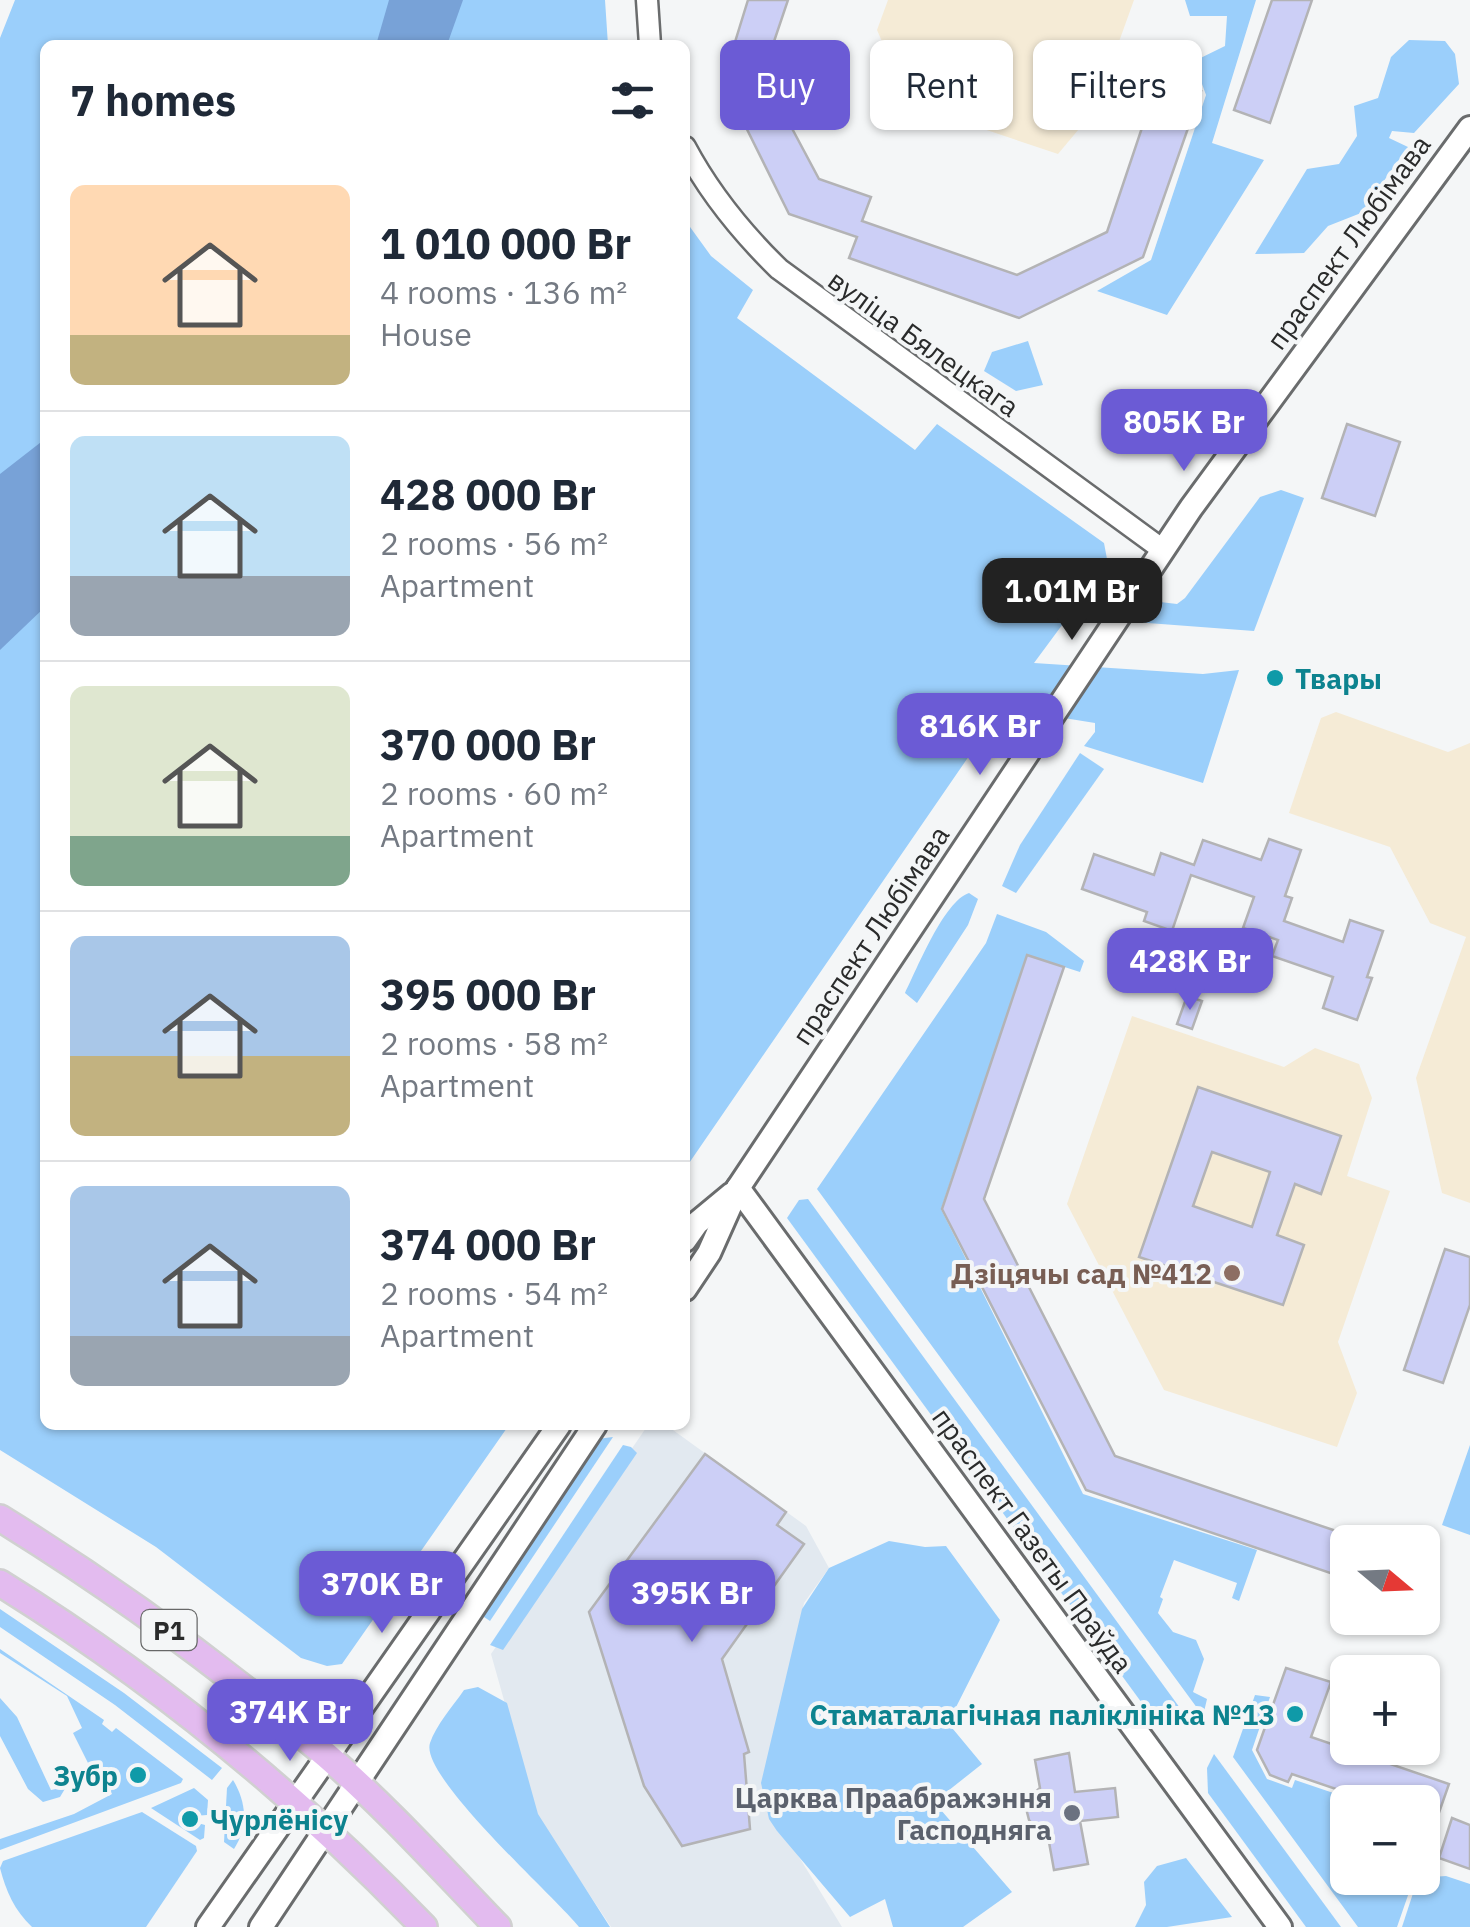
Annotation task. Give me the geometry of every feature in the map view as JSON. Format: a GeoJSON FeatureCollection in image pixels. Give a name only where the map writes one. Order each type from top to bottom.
{"type":"FeatureCollection","features":[{"type":"Feature","properties":{"kind":"main road","name":"праспект Любімава"},"geometry":{"type":"LineString","coordinates":[[690,1280],[708,1253],[738,1188],[1163,550],[1470,128]]}},
{"type":"Feature","properties":{"kind":"main road","name":"праспект Любімава"},"geometry":{"type":"LineString","coordinates":[[690,1233],[738,1188]]}},
{"type":"Feature","properties":{"kind":"main road","name":"праспект Газеты Праўда"},"geometry":{"type":"LineString","coordinates":[[738,1188],[1280,1927]]}},
{"type":"Feature","properties":{"kind":"main road"},"geometry":{"type":"LineString","coordinates":[[208,1927],[556,1430]]}},
{"type":"Feature","properties":{"kind":"main road"},"geometry":{"type":"LineString","coordinates":[[261,1927],[592,1430]]}},
{"type":"Feature","properties":{"kind":"main road","name":"Р1"},"geometry":{"type":"LineString","coordinates":[[0,1518],[173,1632],[328,1757],[498,1927]]}},
{"type":"Feature","properties":{"kind":"main road","name":"Р1"},"geometry":{"type":"LineString","coordinates":[[0,1583],[135,1672],[238,1751],[327,1830],[424,1927]]}},
{"type":"Feature","properties":{"kind":"street"},"geometry":{"type":"LineString","coordinates":[[647,0],[650,40]]}},
{"type":"Feature","properties":{"kind":"street","name":"вуліца Бялецкага"},"geometry":{"type":"LineString","coordinates":[[690,155],[718,202],[779,269],[1163,550]]}},
{"type":"Feature","properties":{"kind":"shaded area"},"geometry":{"type":"Polygon","coordinates":[[[15,0],[605,0],[608,40],[40,40],[40,1430],[506,1430],[342,1664],[327,1666],[301,1658],[156,1547],[0,1450],[0,38],[15,0]]]}},
{"type":"Feature","properties":{"kind":"shaded area"},"geometry":{"type":"Polygon","coordinates":[[[389,0],[463,0],[449,40],[377,40],[389,0]]]}},
{"type":"Feature","properties":{"kind":"shaded area"},"geometry":{"type":"Polygon","coordinates":[[[888,0],[1134,0],[1120,40],[1033,40],[1033,130],[1078,130],[1058,154],[986,130],[1013,130],[1013,40],[881,40],[877,30],[888,0]]]}},
{"type":"Feature","properties":{"kind":"shaded area"},"geometry":{"type":"Polygon","coordinates":[[[1185,0],[1256,0],[1212,143],[1264,160],[1167,315],[1097,291],[1151,260],[1194,130],[1202,130],[1206,95],[1202,57],[1225,46],[1227,16],[1190,16],[1185,0]]]}},
{"type":"Feature","properties":{"kind":"shaded area"},"geometry":{"type":"Polygon","coordinates":[[[1409,40],[1445,41],[1455,54],[1459,84],[1414,133],[1392,131],[1389,138],[1408,147],[1361,213],[1328,226],[1304,253],[1255,254],[1307,169],[1339,164],[1357,136],[1354,106],[1378,98],[1391,57],[1409,40]]]}},
{"type":"Feature","properties":{"kind":"shaded area"},"geometry":{"type":"Polygon","coordinates":[[[690,227],[711,256],[753,290],[737,318],[915,450],[937,424],[1104,543],[1107,559],[1094,579],[1101,595],[1177,604],[1260,497],[1281,490],[1304,498],[1254,631],[1068,617],[1034,663],[1203,674],[1239,670],[1203,783],[1084,746],[1095,732],[1095,723],[1002,708],[690,1162],[690,227]]]}},
{"type":"Feature","properties":{"kind":"shaded area"},"geometry":{"type":"Polygon","coordinates":[[[1028,341],[1043,385],[1016,391],[984,371],[992,352],[1028,341]]]}},
{"type":"Feature","properties":{"kind":"shaded area"},"geometry":{"type":"Polygon","coordinates":[[[40,443],[40,612],[0,650],[0,474],[40,443]]]}},
{"type":"Feature","properties":{"kind":"shaded area"},"geometry":{"type":"Polygon","coordinates":[[[1336,712],[1448,752],[1470,743],[1470,1203],[1442,1193],[1416,1078],[1466,937],[1430,923],[1390,847],[1289,813],[1321,718],[1336,712]]]}},
{"type":"Feature","properties":{"kind":"shaded area"},"geometry":{"type":"Polygon","coordinates":[[[1080,753],[1104,769],[1016,893],[1002,886],[1020,845],[1080,753]]]}},
{"type":"Feature","properties":{"kind":"shaded area"},"geometry":{"type":"Polygon","coordinates":[[[969,893],[978,899],[968,925],[917,1003],[905,993],[941,922],[969,893]]]}},
{"type":"Feature","properties":{"kind":"shaded area"},"geometry":{"type":"Polygon","coordinates":[[[997,914],[1046,932],[1084,961],[1080,972],[1027,955],[941,1209],[1083,1494],[1257,1550],[1239,1601],[1232,1598],[1237,1583],[1174,1560],[1160,1597],[1163,1599],[1158,1613],[1173,1632],[1196,1640],[1204,1659],[1193,1692],[1207,1699],[1203,1716],[817,1189],[986,943],[997,914]]]}},
{"type":"Feature","properties":{"kind":"shaded area","name":"Дзіцячы сад №412"},"geometry":{"type":"Polygon","coordinates":[[[1132,1016],[1284,1067],[1315,1048],[1359,1064],[1372,1098],[1347,1176],[1390,1191],[1338,1342],[1357,1393],[1337,1447],[1164,1390],[1067,1204],[1132,1016]]]}},
{"type":"Feature","properties":{"kind":"shaded area"},"geometry":{"type":"Polygon","coordinates":[[[808,1199],[1180,1708],[1158,1725],[787,1218],[799,1200],[808,1199]]]}},
{"type":"Feature","properties":{"kind":"shaded area"},"geometry":{"type":"Polygon","coordinates":[[[645,1430],[673,1430],[806,1526],[829,1568],[804,1603],[791,1660],[777,1831],[796,1852],[842,1927],[611,1927],[536,1814],[491,1654],[645,1430]]]}},
{"type":"Feature","properties":{"kind":"shaded area"},"geometry":{"type":"Polygon","coordinates":[[[613,1437],[490,1621],[481,1615],[597,1439],[613,1437]]]}},
{"type":"Feature","properties":{"kind":"shaded area"},"geometry":{"type":"Polygon","coordinates":[[[623,1445],[637,1453],[503,1650],[490,1645],[623,1445]]]}},
{"type":"Feature","properties":{"kind":"shaded area"},"geometry":{"type":"Polygon","coordinates":[[[1470,1445],[1470,1535],[1442,1525],[1470,1445]]]}},
{"type":"Feature","properties":{"kind":"shaded area"},"geometry":{"type":"Polygon","coordinates":[[[889,1541],[946,1546],[1000,1620],[948,1723],[982,1764],[934,1802],[1012,1892],[963,1927],[893,1927],[885,1899],[850,1917],[769,1819],[761,1783],[802,1609],[829,1568],[889,1541]]]}},
{"type":"Feature","properties":{"kind":"shaded area"},"geometry":{"type":"Polygon","coordinates":[[[0,1609],[124,1693],[222,1768],[212,1780],[115,1705],[0,1627],[0,1609]]]}},
{"type":"Feature","properties":{"kind":"shaded area"},"geometry":{"type":"Polygon","coordinates":[[[0,1649],[104,1720],[102,1724],[112,1732],[116,1728],[183,1779],[181,1783],[0,1850],[0,1839],[74,1814],[112,1794],[101,1769],[93,1773],[73,1733],[82,1728],[67,1696],[0,1653],[0,1649]]]}},
{"type":"Feature","properties":{"kind":"shaded area"},"geometry":{"type":"Polygon","coordinates":[[[478,1687],[507,1703],[538,1814],[610,1927],[579,1927],[466,1808],[432,1759],[430,1743],[440,1723],[464,1690],[478,1687]]]}},
{"type":"Feature","properties":{"kind":"shaded area"},"geometry":{"type":"Polygon","coordinates":[[[1255,1695],[1270,1697],[1252,1750],[1267,1779],[1292,1788],[1295,1780],[1330,1792],[1330,1889],[1233,1757],[1255,1695]]]}},
{"type":"Feature","properties":{"kind":"shaded area"},"geometry":{"type":"Polygon","coordinates":[[[0,1698],[17,1717],[51,1790],[66,1787],[60,1797],[43,1802],[28,1789],[0,1736],[0,1698]]]}},
{"type":"Feature","properties":{"kind":"shaded area"},"geometry":{"type":"Polygon","coordinates":[[[1214,1754],[1341,1927],[1306,1927],[1208,1793],[1207,1768],[1214,1754]]]}},
{"type":"Feature","properties":{"kind":"shaded area"},"geometry":{"type":"Polygon","coordinates":[[[233,1780],[244,1815],[234,1849],[224,1842],[227,1788],[233,1780]]]}},
{"type":"Feature","properties":{"kind":"shaded area"},"geometry":{"type":"Polygon","coordinates":[[[194,1788],[208,1800],[207,1815],[194,1816],[194,1822],[205,1825],[204,1838],[200,1840],[151,1808],[194,1788]]]}},
{"type":"Feature","properties":{"kind":"shaded area"},"geometry":{"type":"Polygon","coordinates":[[[142,1812],[196,1846],[197,1851],[146,1927],[32,1927],[8,1892],[0,1868],[3,1861],[142,1812]]]}},
{"type":"Feature","properties":{"kind":"shaded area"},"geometry":{"type":"Polygon","coordinates":[[[1186,1858],[1232,1917],[1167,1927],[1135,1927],[1146,1905],[1144,1882],[1157,1866],[1186,1858]]]}},
{"type":"Feature","properties":{"kind":"shaded area"},"geometry":{"type":"Polygon","coordinates":[[[1440,1876],[1470,1884],[1470,1927],[1402,1927],[1412,1895],[1440,1895],[1440,1876]]]}},
{"type":"Feature","properties":{"kind":"shaded area"},"geometry":{"type":"Polygon","coordinates":[[[1334,1895],[1408,1895],[1397,1927],[1358,1927],[1334,1895]]]}},
{"type":"Feature","properties":{"kind":"building"},"geometry":{"type":"Polygon","coordinates":[[[748,0],[788,0],[774,40],[736,40],[748,0]]]}},
{"type":"Feature","properties":{"kind":"building"},"geometry":{"type":"Polygon","coordinates":[[[1272,0],[1312,0],[1270,123],[1234,110],[1272,0]]]}},
{"type":"Feature","properties":{"kind":"building"},"geometry":{"type":"Polygon","coordinates":[[[747,130],[793,130],[819,179],[871,197],[862,221],[1017,275],[1107,232],[1141,130],[1187,130],[1143,257],[1019,318],[849,258],[857,237],[789,214],[747,130]]]}},
{"type":"Feature","properties":{"kind":"building"},"geometry":{"type":"Polygon","coordinates":[[[1347,424],[1400,442],[1375,516],[1322,498],[1347,424]]]}},
{"type":"Feature","properties":{"kind":"building"},"geometry":{"type":"Polygon","coordinates":[[[1269,839],[1301,850],[1285,896],[1292,898],[1284,921],[1343,942],[1350,920],[1383,931],[1357,1020],[1323,1008],[1333,977],[1272,956],[1278,940],[1243,928],[1254,897],[1191,875],[1172,931],[1144,921],[1147,912],[1082,889],[1094,854],[1154,875],[1161,853],[1194,865],[1203,840],[1261,860],[1269,839]]]}},
{"type":"Feature","properties":{"kind":"building"},"geometry":{"type":"Polygon","coordinates":[[[1027,955],[1064,967],[984,1199],[1115,1456],[1330,1529],[1330,1573],[1086,1490],[942,1209],[1027,955]]]}},
{"type":"Feature","properties":{"kind":"building"},"geometry":{"type":"Polygon","coordinates":[[[1187,996],[1202,1001],[1192,1029],[1177,1024],[1187,996]]]}},
{"type":"Feature","properties":{"kind":"building"},"geometry":{"type":"Polygon","coordinates":[[[1198,1087],[1341,1136],[1321,1194],[1295,1184],[1277,1235],[1304,1245],[1283,1305],[1139,1257],[1198,1087]],[[1212,1152],[1193,1206],[1252,1227],[1270,1172],[1212,1152]]]}},
{"type":"Feature","properties":{"kind":"building"},"geometry":{"type":"Polygon","coordinates":[[[1445,1249],[1470,1257],[1470,1305],[1443,1383],[1404,1370],[1445,1249]]]}},
{"type":"Feature","properties":{"kind":"building"},"geometry":{"type":"Polygon","coordinates":[[[705,1454],[786,1512],[777,1525],[804,1544],[722,1659],[749,1752],[744,1754],[750,1829],[682,1846],[644,1786],[589,1612],[705,1454]]]}},
{"type":"Feature","properties":{"kind":"building","name":"Стаматалагічная паліклініка №13"},"geometry":{"type":"Polygon","coordinates":[[[1286,1668],[1330,1682],[1311,1737],[1330,1743],[1330,1765],[1393,1765],[1449,1784],[1440,1810],[1440,1785],[1330,1787],[1292,1774],[1288,1782],[1270,1775],[1257,1750],[1286,1668]]]}},
{"type":"Feature","properties":{"kind":"building","name":"Царква Праабражэння Гасподняга"},"geometry":{"type":"Polygon","coordinates":[[[1069,1753],[1075,1792],[1115,1788],[1118,1817],[1080,1821],[1088,1864],[1054,1870],[1047,1831],[1036,1828],[1026,1808],[1030,1796],[1040,1788],[1035,1760],[1069,1753]]]}},
{"type":"Feature","properties":{"kind":"building"},"geometry":{"type":"Polygon","coordinates":[[[1452,1818],[1470,1825],[1470,1869],[1440,1858],[1452,1818]]]}},
{"type":"Feature","properties":{"kind":"place","name":"Твары"},"geometry":{"type":"Point","coordinates":[1275,678]}},
{"type":"Feature","properties":{"kind":"place","name":"Дзіцячы сад №412"},"geometry":{"type":"Point","coordinates":[1232,1273]}},
{"type":"Feature","properties":{"kind":"place","name":"Стаматалагічная паліклініка №13"},"geometry":{"type":"Point","coordinates":[1295,1714]}},
{"type":"Feature","properties":{"kind":"place","name":"Зубр"},"geometry":{"type":"Point","coordinates":[138,1775]}},
{"type":"Feature","properties":{"kind":"place","name":"Царква Праабражэння Гасподняга"},"geometry":{"type":"Point","coordinates":[1072,1813]}},
{"type":"Feature","properties":{"kind":"place","name":"Чурлёнісу"},"geometry":{"type":"Point","coordinates":[190,1819]}}]}
